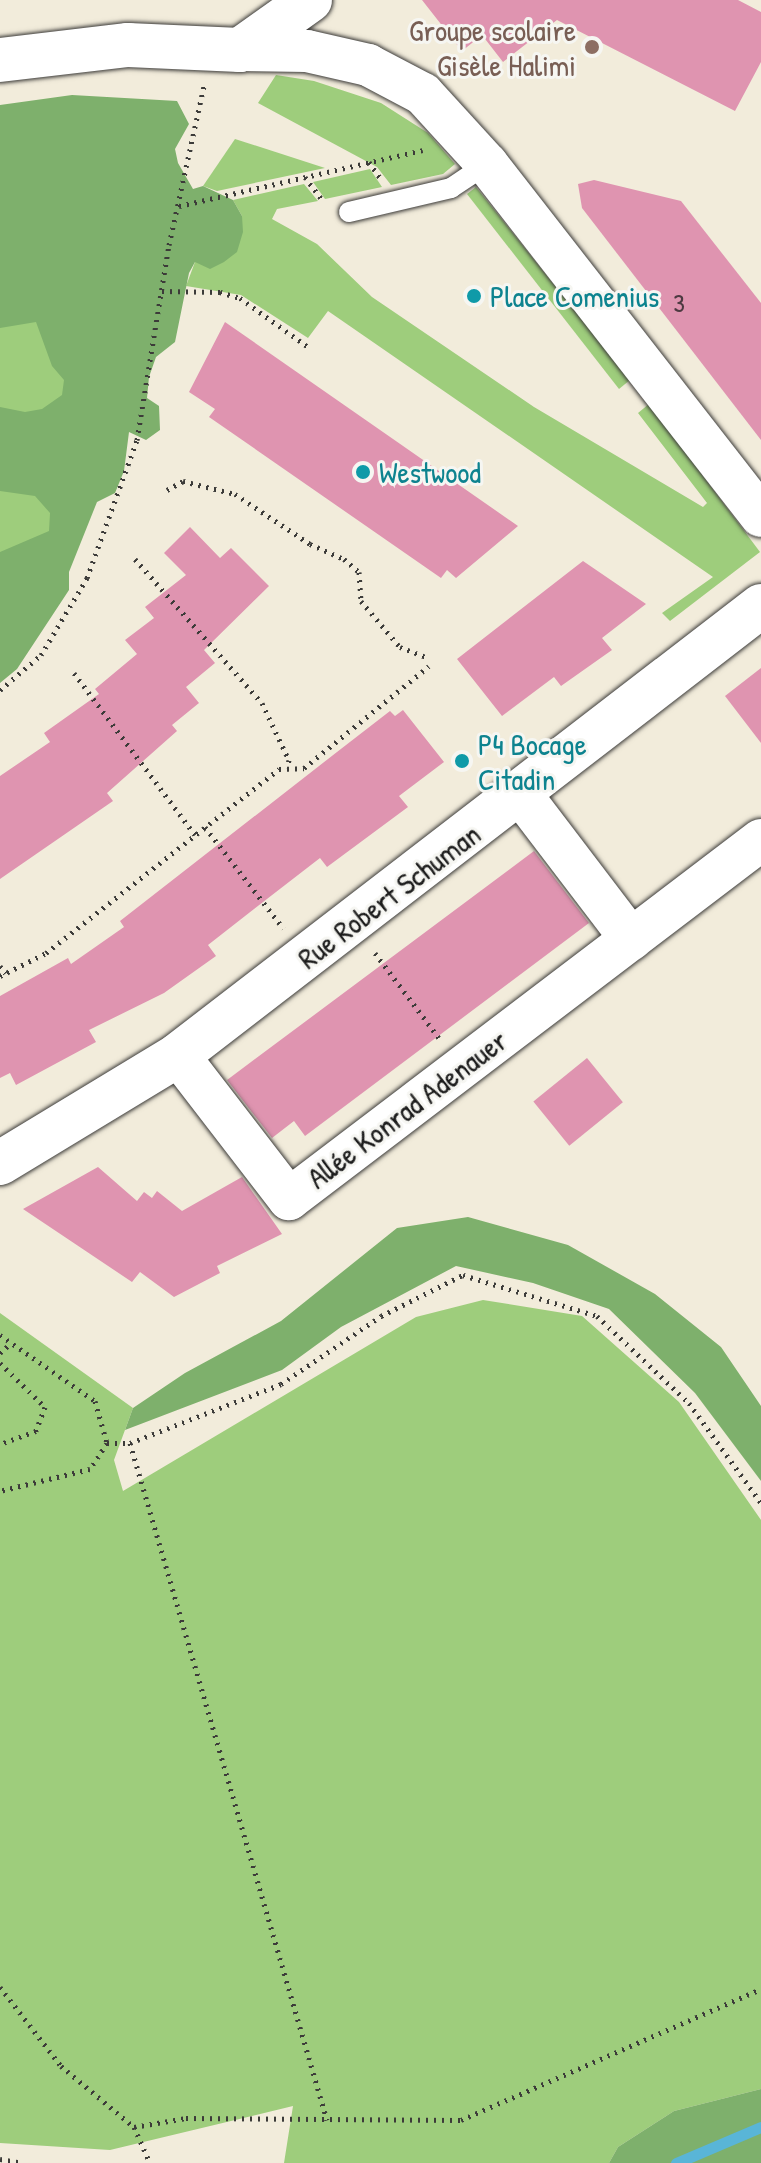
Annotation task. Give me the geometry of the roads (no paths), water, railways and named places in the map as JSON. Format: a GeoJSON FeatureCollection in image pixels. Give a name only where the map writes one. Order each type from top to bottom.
{"type":"FeatureCollection","features":[{"type":"Feature","properties":{"kind":"street"},"geometry":{"type":"LineString","coordinates":[[240,50],[310,0]]}},
{"type":"Feature","properties":{"kind":"street"},"geometry":{"type":"LineString","coordinates":[[0,60],[128,45],[307,51],[368,65],[423,94],[477,152],[761,516]]}},
{"type":"Feature","properties":{"kind":"street","name":"Rue Robert Schuman"},"geometry":{"type":"LineString","coordinates":[[0,1163],[178,1055],[522,796],[761,606]]}},
{"type":"Feature","properties":{"kind":"street"},"geometry":{"type":"LineString","coordinates":[[522,796],[631,939]]}},
{"type":"Feature","properties":{"kind":"street","name":"Allée Konrad Adenauer"},"geometry":{"type":"LineString","coordinates":[[178,1055],[289,1199],[761,840]]}},
{"type":"Feature","properties":{"kind":"lane"},"geometry":{"type":"LineString","coordinates":[[349,212],[451,188],[477,152]]}},
{"type":"Feature","properties":{"kind":"waterway"},"geometry":{"type":"LineString","coordinates":[[676,2163],[761,2127]]}},
{"type":"Feature","properties":{"kind":"place","name":"Groupe scolaire Gisèle Halimi"},"geometry":{"type":"Point","coordinates":[592,47]}},
{"type":"Feature","properties":{"kind":"place","name":"Place Comenius"},"geometry":{"type":"Point","coordinates":[474,296]}},
{"type":"Feature","properties":{"kind":"place","name":"Westwood"},"geometry":{"type":"Point","coordinates":[363,472]}},
{"type":"Feature","properties":{"kind":"place","name":"P4 Bocage Citadin"},"geometry":{"type":"Point","coordinates":[462,761]}}]}
